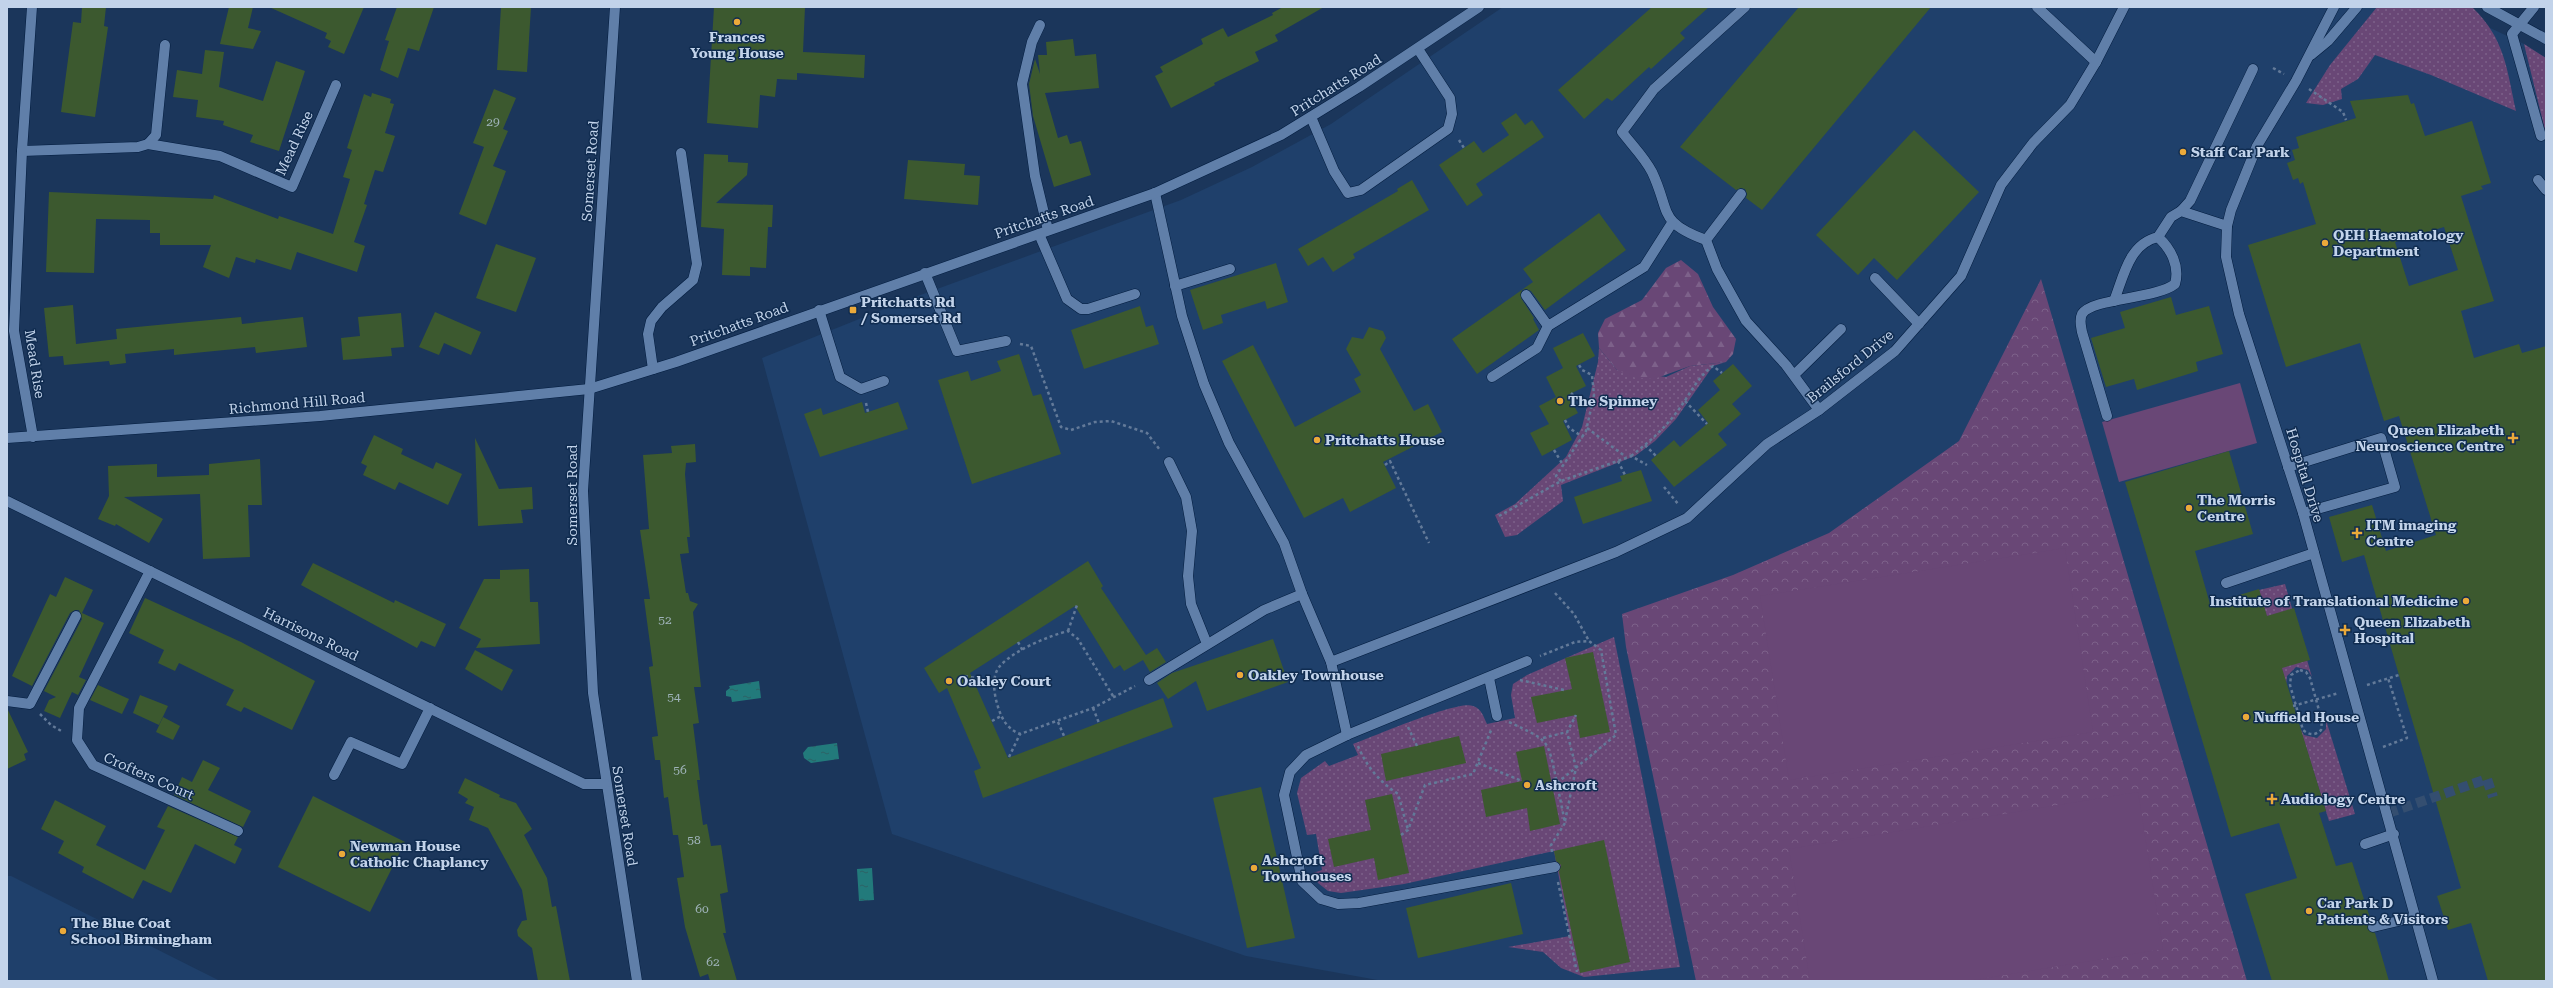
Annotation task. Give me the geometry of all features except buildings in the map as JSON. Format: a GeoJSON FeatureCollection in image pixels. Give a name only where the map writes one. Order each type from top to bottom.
{"type":"FeatureCollection","features":[{"type":"Feature","properties":{"kind":"street","name":"Mead Rise"},"geometry":{"type":"LineString","coordinates":[[32,7],[22,151],[14,331],[33,437]]}},
{"type":"Feature","properties":{"kind":"street","name":"Somerset Road"},"geometry":{"type":"LineString","coordinates":[[615,7],[583,491],[592,693],[637,981]]}},
{"type":"Feature","properties":{"kind":"street","name":"Pritchatts Road"},"geometry":{"type":"LineString","coordinates":[[589,389],[653,369],[925,272],[1155,193],[1281,136],[1418,49],[1479,7]]}},
{"type":"Feature","properties":{"kind":"street"},"geometry":{"type":"LineString","coordinates":[[1745,7],[1654,89],[1622,132],[1652,172],[1672,223],[1686,233],[1706,240],[1717,269],[1746,321],[1794,375],[1819,410]]}},
{"type":"Feature","properties":{"kind":"street"},"geometry":{"type":"LineString","coordinates":[[2037,7],[2096,62]]}},
{"type":"Feature","properties":{"kind":"street","name":"Brailsford Drive"},"geometry":{"type":"LineString","coordinates":[[1330,662],[1616,552],[1687,518],[1767,444],[1819,410],[1895,351],[1961,276],[2001,185],[2033,143],[2070,105],[2096,62],[2124,7]]}},
{"type":"Feature","properties":{"kind":"street"},"geometry":{"type":"LineString","coordinates":[[2308,57],[2334,7]]}},
{"type":"Feature","properties":{"kind":"street","name":"Hospital Drive"},"geometry":{"type":"LineString","coordinates":[[2357,7],[2328,41],[2308,57],[2256,146],[2231,210],[2227,226],[2228,270],[2303,513],[2394,834],[2433,981]]}},
{"type":"Feature","properties":{"kind":"street"},"geometry":{"type":"LineString","coordinates":[[2487,7],[2546,39]]}},
{"type":"Feature","properties":{"kind":"street"},"geometry":{"type":"LineString","coordinates":[[2534,7],[2512,34],[2541,136]]}},
{"type":"Feature","properties":{"kind":"street"},"geometry":{"type":"LineString","coordinates":[[1040,25],[1032,42],[1022,84],[1043,232],[1067,299],[1074,305],[1088,309],[1135,294]]}},
{"type":"Feature","properties":{"kind":"street"},"geometry":{"type":"LineString","coordinates":[[148,144],[156,135],[165,45]]}},
{"type":"Feature","properties":{"kind":"street"},"geometry":{"type":"LineString","coordinates":[[1311,117],[1334,171],[1348,193],[1361,190],[1448,129],[1452,114],[1450,98],[1418,49]]}},
{"type":"Feature","properties":{"kind":"street"},"geometry":{"type":"LineString","coordinates":[[2114,301],[2136,248],[2145,240],[2158,237],[2171,217],[2181,211],[2190,201],[2253,69]]}},
{"type":"Feature","properties":{"kind":"street","name":"Mead Rise"},"geometry":{"type":"LineString","coordinates":[[22,151],[138,147],[148,144],[220,156],[292,187],[336,85]]}},
{"type":"Feature","properties":{"kind":"street"},"geometry":{"type":"LineString","coordinates":[[653,369],[648,334],[651,321],[662,307],[693,280],[697,264],[681,154]]}},
{"type":"Feature","properties":{"kind":"street"},"geometry":{"type":"LineString","coordinates":[[2538,180],[2546,190]]}},
{"type":"Feature","properties":{"kind":"street"},"geometry":{"type":"LineString","coordinates":[[1155,193],[1175,286],[1204,384],[1229,443],[1284,543],[1302,594],[1330,662],[1350,733]]}},
{"type":"Feature","properties":{"kind":"street"},"geometry":{"type":"LineString","coordinates":[[1706,240],[1741,194]]}},
{"type":"Feature","properties":{"kind":"street"},"geometry":{"type":"LineString","coordinates":[[2181,211],[2227,226]]}},
{"type":"Feature","properties":{"kind":"street"},"geometry":{"type":"LineString","coordinates":[[1492,377],[1537,348],[1548,326],[1644,267],[1672,223]]}},
{"type":"Feature","properties":{"kind":"street"},"geometry":{"type":"LineString","coordinates":[[2107,416],[2080,324],[2081,316],[2087,309],[2114,301],[2160,291],[2175,284],[2177,276],[2173,258],[2166,245],[2158,237]]}},
{"type":"Feature","properties":{"kind":"street"},"geometry":{"type":"LineString","coordinates":[[1175,286],[1230,269]]}},
{"type":"Feature","properties":{"kind":"street"},"geometry":{"type":"LineString","coordinates":[[925,272],[957,351],[1006,341]]}},
{"type":"Feature","properties":{"kind":"street"},"geometry":{"type":"LineString","coordinates":[[1874,278],[1918,324]]}},
{"type":"Feature","properties":{"kind":"street"},"geometry":{"type":"LineString","coordinates":[[1526,295],[1548,326]]}},
{"type":"Feature","properties":{"kind":"street"},"geometry":{"type":"LineString","coordinates":[[819,310],[840,376],[861,389],[884,381]]}},
{"type":"Feature","properties":{"kind":"street"},"geometry":{"type":"LineString","coordinates":[[1794,375],[1841,329]]}},
{"type":"Feature","properties":{"kind":"street","name":"Richmond Hill Road"},"geometry":{"type":"LineString","coordinates":[[7,438],[320,416],[589,389]]}},
{"type":"Feature","properties":{"kind":"street"},"geometry":{"type":"LineString","coordinates":[[2288,467],[2380,438],[2395,487],[2303,513]]}},
{"type":"Feature","properties":{"kind":"street"},"geometry":{"type":"LineString","coordinates":[[1169,462],[1186,497],[1192,531],[1188,576],[1190,597],[1207,644]]}},
{"type":"Feature","properties":{"kind":"street","name":"Harrisons Road"},"geometry":{"type":"LineString","coordinates":[[7,501],[584,784],[606,784]]}},
{"type":"Feature","properties":{"kind":"street"},"geometry":{"type":"LineString","coordinates":[[2226,583],[2314,554]]}},
{"type":"Feature","properties":{"kind":"street"},"geometry":{"type":"LineString","coordinates":[[77,740],[79,708],[150,571]]}},
{"type":"Feature","properties":{"kind":"street"},"geometry":{"type":"LineString","coordinates":[[1149,680],[1264,610],[1302,594]]}},
{"type":"Feature","properties":{"kind":"street"},"geometry":{"type":"LineString","coordinates":[[7,701],[30,704],[76,616]]}},
{"type":"Feature","properties":{"kind":"street"},"geometry":{"type":"LineString","coordinates":[[1527,661],[1401,714],[1350,733],[1306,755],[1290,772],[1284,795],[1302,880],[1321,899],[1338,904],[1359,903],[1555,867]]}},
{"type":"Feature","properties":{"kind":"street"},"geometry":{"type":"LineString","coordinates":[[1489,678],[1497,716]]}},
{"type":"Feature","properties":{"kind":"street"},"geometry":{"type":"LineString","coordinates":[[334,775],[351,742],[402,764],[430,708]]}},
{"type":"Feature","properties":{"kind":"street","name":"Crofters Court"},"geometry":{"type":"LineString","coordinates":[[77,740],[93,765],[238,831]]}},
{"type":"Feature","properties":{"kind":"street"},"geometry":{"type":"LineString","coordinates":[[2365,844],[2394,834]]}},
{"type":"Feature","properties":{"kind":"street"},"geometry":{"type":"LineString","coordinates":[[2373,927],[2416,917]]}},
{"type":"Feature","properties":{"kind":"path"},"geometry":{"type":"LineString","coordinates":[[2306,87],[2343,112],[2346,120]]}},
{"type":"Feature","properties":{"kind":"path"},"geometry":{"type":"LineString","coordinates":[[1006,341],[1031,346],[1061,427],[1071,430],[1095,422],[1111,422],[1126,426],[1147,433],[1169,462]]}},
{"type":"Feature","properties":{"kind":"path"},"geometry":{"type":"LineString","coordinates":[[1560,481],[1556,476],[1583,437],[1587,428],[1591,402],[1594,395],[1592,376],[1582,370],[1579,365]]}},
{"type":"Feature","properties":{"kind":"path"},"geometry":{"type":"LineString","coordinates":[[1499,516],[1560,481],[1631,456],[1654,438],[1685,400],[1702,373],[1713,366],[1722,373]]}},
{"type":"Feature","properties":{"kind":"path"},"geometry":{"type":"LineString","coordinates":[[1571,393],[1579,401],[1591,402]]}},
{"type":"Feature","properties":{"kind":"path"},"geometry":{"type":"LineString","coordinates":[[1685,400],[1707,424]]}},
{"type":"Feature","properties":{"kind":"path"},"geometry":{"type":"LineString","coordinates":[[1565,420],[1569,428],[1583,437]]}},
{"type":"Feature","properties":{"kind":"path"},"geometry":{"type":"LineString","coordinates":[[1587,428],[1626,458]]}},
{"type":"Feature","properties":{"kind":"path"},"geometry":{"type":"LineString","coordinates":[[1645,445],[1656,456]]}},
{"type":"Feature","properties":{"kind":"path"},"geometry":{"type":"LineString","coordinates":[[1554,450],[1563,465]]}},
{"type":"Feature","properties":{"kind":"path"},"geometry":{"type":"LineString","coordinates":[[1631,456],[1647,465]]}},
{"type":"Feature","properties":{"kind":"path"},"geometry":{"type":"LineString","coordinates":[[1385,465],[1390,460],[1429,543]]}},
{"type":"Feature","properties":{"kind":"path"},"geometry":{"type":"LineString","coordinates":[[1618,461],[1625,475]]}},
{"type":"Feature","properties":{"kind":"path"},"geometry":{"type":"LineString","coordinates":[[1664,487],[1679,505]]}},
{"type":"Feature","properties":{"kind":"path"},"geometry":{"type":"LineString","coordinates":[[1401,835],[1408,830],[1425,785],[1473,774],[1497,716],[1543,738],[1550,750],[1557,784],[1616,735],[1601,650],[1589,641],[1574,614],[1544,580]]}},
{"type":"Feature","properties":{"kind":"path"},"geometry":{"type":"LineString","coordinates":[[1068,631],[1077,605]]}},
{"type":"Feature","properties":{"kind":"path"},"geometry":{"type":"LineString","coordinates":[[1068,631],[1052,635],[1023,650],[999,666],[994,682],[995,699],[1001,716],[1011,730],[1020,734],[1058,722],[1093,708],[1113,696],[1149,680]]}},
{"type":"Feature","properties":{"kind":"path"},"geometry":{"type":"LineString","coordinates":[[1068,631],[1078,639],[1113,696]]}},
{"type":"Feature","properties":{"kind":"path"},"geometry":{"type":"LineString","coordinates":[[1527,661],[1575,642],[1589,641]]}},
{"type":"Feature","properties":{"kind":"path"},"geometry":{"type":"LineString","coordinates":[[1018,642],[1023,650]]}},
{"type":"Feature","properties":{"kind":"path"},"geometry":{"type":"LineString","coordinates":[[1515,667],[1521,682],[1564,690]]}},
{"type":"Feature","properties":{"kind":"path"},"geometry":{"type":"LineString","coordinates":[[2296,671],[2303,671],[2308,675],[2316,699],[2323,724],[2321,730],[2316,734],[2309,734],[2303,730],[2294,706],[2289,681],[2291,675],[2296,671]]}},
{"type":"Feature","properties":{"kind":"path"},"geometry":{"type":"LineString","coordinates":[[2373,683],[2399,675]]}},
{"type":"Feature","properties":{"kind":"path"},"geometry":{"type":"LineString","coordinates":[[965,676],[994,682]]}},
{"type":"Feature","properties":{"kind":"path"},"geometry":{"type":"LineString","coordinates":[[2370,752],[2407,738],[2388,678]]}},
{"type":"Feature","properties":{"kind":"path"},"geometry":{"type":"LineString","coordinates":[[2294,706],[2316,699]]}},
{"type":"Feature","properties":{"kind":"path"},"geometry":{"type":"LineString","coordinates":[[30,704],[51,725],[77,740]]}},
{"type":"Feature","properties":{"kind":"path"},"geometry":{"type":"LineString","coordinates":[[1093,708],[1099,723]]}},
{"type":"Feature","properties":{"kind":"path"},"geometry":{"type":"LineString","coordinates":[[1401,714],[1417,746]]}},
{"type":"Feature","properties":{"kind":"path"},"geometry":{"type":"LineString","coordinates":[[1543,738],[1566,732],[1576,715]]}},
{"type":"Feature","properties":{"kind":"path"},"geometry":{"type":"LineString","coordinates":[[992,721],[1001,716]]}},
{"type":"Feature","properties":{"kind":"path"},"geometry":{"type":"LineString","coordinates":[[1058,722],[1064,736]]}},
{"type":"Feature","properties":{"kind":"path"},"geometry":{"type":"LineString","coordinates":[[1565,823],[1576,768],[1566,732]]}},
{"type":"Feature","properties":{"kind":"path"},"geometry":{"type":"LineString","coordinates":[[1350,733],[1364,760],[1383,784],[1398,794],[1408,830]]}},
{"type":"Feature","properties":{"kind":"path"},"geometry":{"type":"LineString","coordinates":[[1009,758],[1020,734]]}},
{"type":"Feature","properties":{"kind":"path"},"geometry":{"type":"LineString","coordinates":[[1478,763],[1522,781]]}},
{"type":"Feature","properties":{"kind":"shaded area"},"geometry":{"type":"Polygon","coordinates":[[[1503,7],[2446,7],[2524,44],[2546,58],[2546,981],[1383,981],[1246,956],[892,834],[762,358],[904,301],[1181,200],[1252,167],[1331,124],[1503,7]]]}},
{"type":"Feature","properties":{"kind":"shaded area","name":"The Blue Coat School Birmingham"},"geometry":{"type":"Polygon","coordinates":[[[7,876],[11,876],[220,981],[7,981],[7,876]]]}},
{"type":"Feature","properties":{"kind":"green space"},"geometry":{"type":"Polygon","coordinates":[[[2377,7],[2473,8],[2492,31],[2498,43],[2507,69],[2516,111],[2431,75],[2375,55],[2358,79],[2341,89],[2342,99],[2323,105],[2306,103],[2330,65],[2377,7]]]}},
{"type":"Feature","properties":{"kind":"green space"},"geometry":{"type":"Polygon","coordinates":[[[2524,44],[2546,58],[2546,134],[2524,44]]]}},
{"type":"Feature","properties":{"kind":"green space"},"geometry":{"type":"Polygon","coordinates":[[[1681,260],[1698,274],[1713,307],[1736,339],[1733,354],[1726,362],[1690,366],[1654,379],[1636,378],[1617,370],[1599,348],[1598,333],[1605,319],[1642,300],[1666,268],[1681,260]]]}},
{"type":"Feature","properties":{"kind":"green space"},"geometry":{"type":"Polygon","coordinates":[[[2041,279],[2247,981],[1696,981],[1626,647],[1622,614],[1733,575],[1829,533],[1959,441],[2041,279]]]}},
{"type":"Feature","properties":{"kind":"green space"},"geometry":{"type":"Polygon","coordinates":[[[1599,348],[1617,370],[1666,377],[1690,366],[1726,362],[1713,366],[1676,419],[1655,441],[1635,456],[1561,485],[1563,501],[1517,535],[1505,537],[1495,515],[1515,504],[1566,457],[1582,427],[1598,362],[1599,348]]]}},
{"type":"Feature","properties":{"kind":"green space"},"geometry":{"type":"Polygon","coordinates":[[[2240,383],[2257,443],[2119,482],[2102,422],[2240,383]]]}},
{"type":"Feature","properties":{"kind":"green space"},"geometry":{"type":"Polygon","coordinates":[[[2065,548],[2093,732],[1789,780],[1760,596],[2065,548]]]}},
{"type":"Feature","properties":{"kind":"green space"},"geometry":{"type":"Polygon","coordinates":[[[2285,584],[2312,677],[2308,670],[2296,667],[2287,676],[2286,685],[2259,590],[2285,584]]]}},
{"type":"Feature","properties":{"kind":"green space"},"geometry":{"type":"Polygon","coordinates":[[[1614,637],[1680,967],[1584,977],[1561,968],[1543,952],[1508,947],[1570,936],[1554,851],[1404,884],[1341,893],[1328,891],[1318,883],[1313,873],[1322,870],[1316,834],[1307,835],[1297,793],[1301,778],[1325,761],[1329,766],[1358,755],[1353,744],[1414,720],[1450,708],[1464,706],[1476,707],[1487,724],[1515,718],[1511,695],[1513,684],[1527,675],[1614,637]]]}},
{"type":"Feature","properties":{"kind":"green space"},"geometry":{"type":"Polygon","coordinates":[[[2326,720],[2355,814],[2329,821],[2300,728],[2304,735],[2317,738],[2326,729],[2326,720]]]}},
{"type":"Feature","properties":{"kind":"green space"},"geometry":{"type":"Polygon","coordinates":[[[2138,792],[2163,949],[1968,981],[1810,981],[1789,849],[2138,792]]]}},
{"type":"Feature","properties":{"kind":"water"},"geometry":{"type":"Polygon","coordinates":[[[759,681],[761,698],[732,702],[731,697],[726,696],[726,691],[730,688],[729,686],[759,681]]]}},
{"type":"Feature","properties":{"kind":"water"},"geometry":{"type":"Polygon","coordinates":[[[837,743],[839,759],[811,763],[804,758],[803,753],[808,747],[837,743]]]}},
{"type":"Feature","properties":{"kind":"water"},"geometry":{"type":"Polygon","coordinates":[[[872,868],[874,900],[859,901],[857,869],[872,868]]]}},
{"type":"Feature","properties":{"kind":"tunnel"},"geometry":{"type":"LineString","coordinates":[[2388,813],[2487,779],[2493,797]]}},
{"type":"Feature","properties":{"kind":"place","name":"Frances Young House"},"geometry":{"type":"Point","coordinates":[737,22]}},
{"type":"Feature","properties":{"kind":"place","name":"Staff Car Park"},"geometry":{"type":"Point","coordinates":[2183,152]}},
{"type":"Feature","properties":{"kind":"place","name":"QEH Haematology Department"},"geometry":{"type":"Point","coordinates":[2325,243]}},
{"type":"Feature","properties":{"kind":"place","name":"Pritchatts Rd / Somerset Rd"},"geometry":{"type":"Point","coordinates":[853,310]}},
{"type":"Feature","properties":{"kind":"place","name":"The Spinney"},"geometry":{"type":"Point","coordinates":[1560,401]}},
{"type":"Feature","properties":{"kind":"place","name":"Queen Elizabeth Neuroscience Centre"},"geometry":{"type":"Point","coordinates":[2513,438]}},
{"type":"Feature","properties":{"kind":"place","name":"Pritchatts House"},"geometry":{"type":"Point","coordinates":[1317,440]}},
{"type":"Feature","properties":{"kind":"place","name":"The Morris Centre"},"geometry":{"type":"Point","coordinates":[2189,508]}},
{"type":"Feature","properties":{"kind":"place","name":"ITM imaging Centre"},"geometry":{"type":"Point","coordinates":[2357,533]}},
{"type":"Feature","properties":{"kind":"place","name":"Institute of Translational Medicine"},"geometry":{"type":"Point","coordinates":[2466,601]}},
{"type":"Feature","properties":{"kind":"place","name":"Queen Elizabeth Hospital"},"geometry":{"type":"Point","coordinates":[2345,630]}},
{"type":"Feature","properties":{"kind":"place","name":"Oakley Townhouse"},"geometry":{"type":"Point","coordinates":[1240,675]}},
{"type":"Feature","properties":{"kind":"place","name":"Oakley Court"},"geometry":{"type":"Point","coordinates":[949,681]}},
{"type":"Feature","properties":{"kind":"place","name":"Nuffield House"},"geometry":{"type":"Point","coordinates":[2246,717]}},
{"type":"Feature","properties":{"kind":"place","name":"Ashcroft"},"geometry":{"type":"Point","coordinates":[1527,785]}},
{"type":"Feature","properties":{"kind":"place","name":"Audiology Centre"},"geometry":{"type":"Point","coordinates":[2272,799]}},
{"type":"Feature","properties":{"kind":"place","name":"Newman House Catholic Chaplancy"},"geometry":{"type":"Point","coordinates":[342,854]}},
{"type":"Feature","properties":{"kind":"place","name":"Ashcroft Townhouses"},"geometry":{"type":"Point","coordinates":[1254,868]}},
{"type":"Feature","properties":{"kind":"place","name":"Car Park D Patients & Visitors"},"geometry":{"type":"Point","coordinates":[2309,911]}},
{"type":"Feature","properties":{"kind":"place","name":"The Blue Coat School Birmingham"},"geometry":{"type":"Point","coordinates":[63,931]}}]}
